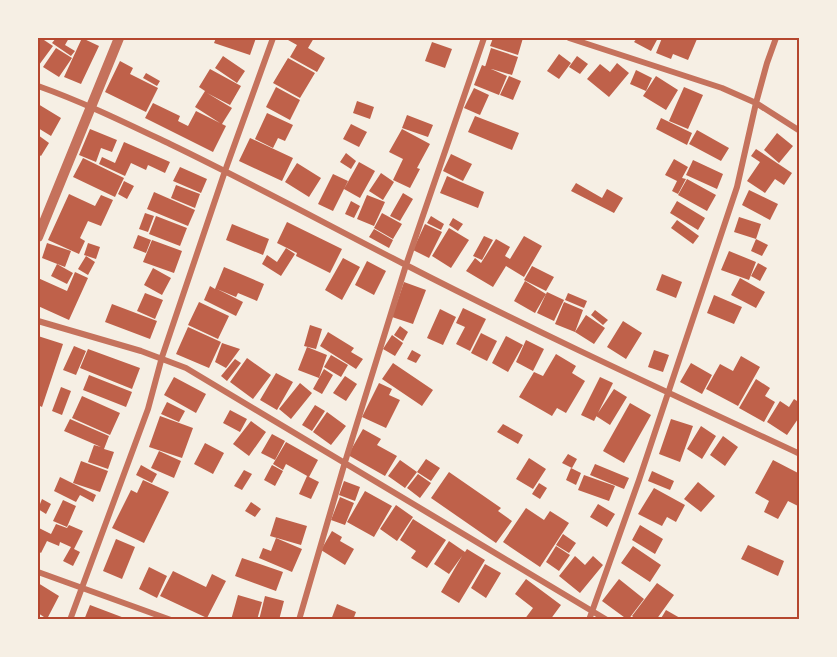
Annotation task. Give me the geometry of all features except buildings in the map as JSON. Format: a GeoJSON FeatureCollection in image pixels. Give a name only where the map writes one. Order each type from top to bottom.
{"type":"FeatureCollection","features":[{"type":"Feature","properties":{"kind":"street"},"geometry":{"type":"LineString","coordinates":[[38,237],[119,38]]}},
{"type":"Feature","properties":{"kind":"street"},"geometry":{"type":"LineString","coordinates":[[70,620],[148,409],[162,357],[273,38]]}},
{"type":"Feature","properties":{"kind":"street"},"geometry":{"type":"LineString","coordinates":[[299,620],[406,265],[484,38]]}},
{"type":"Feature","properties":{"kind":"street"},"geometry":{"type":"LineString","coordinates":[[569,38],[691,77],[756,103],[800,131]]}},
{"type":"Feature","properties":{"kind":"street"},"geometry":{"type":"LineString","coordinates":[[589,620],[639,480],[737,187],[766,63],[776,38]]}},
{"type":"Feature","properties":{"kind":"street"},"geometry":{"type":"LineString","coordinates":[[38,86],[90,106],[225,171],[406,265],[800,454]]}},
{"type":"Feature","properties":{"kind":"street"},"geometry":{"type":"LineString","coordinates":[[38,321],[162,357],[212,382],[607,620]]}},
{"type":"Feature","properties":{"kind":"street"},"geometry":{"type":"LineString","coordinates":[[38,572],[171,620]]}}]}
